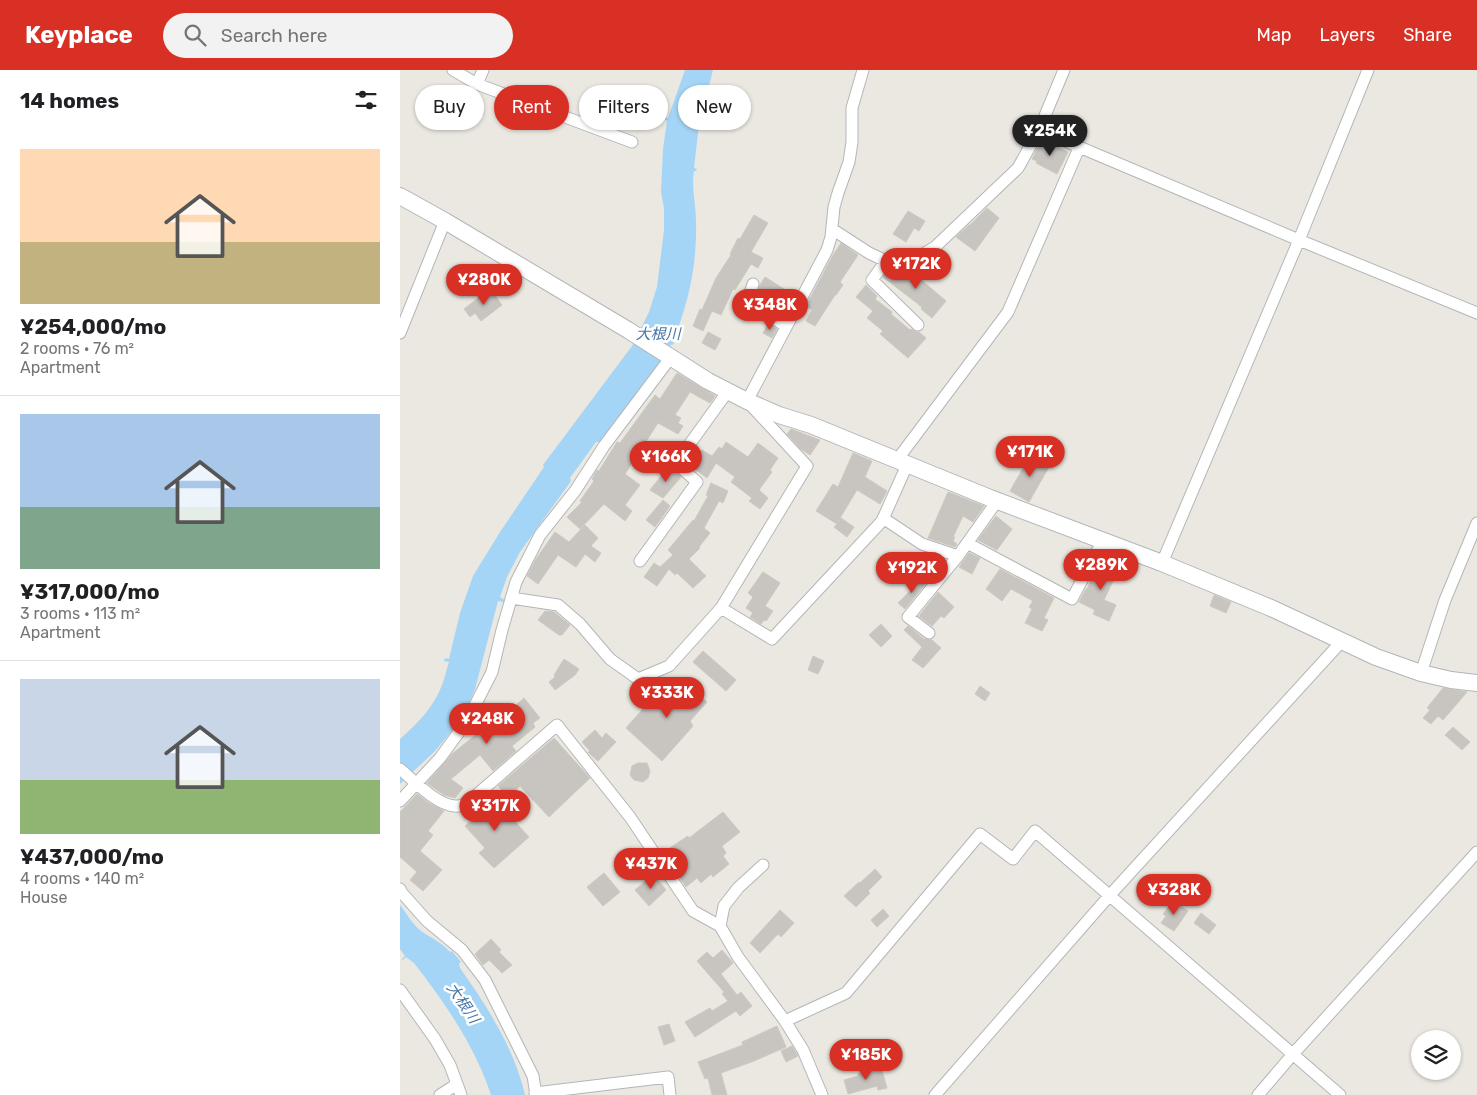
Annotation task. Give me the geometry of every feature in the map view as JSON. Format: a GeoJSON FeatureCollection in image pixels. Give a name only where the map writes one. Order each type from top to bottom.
{"type":"FeatureCollection","features":[{"type":"Feature","properties":{"kind":"street"},"geometry":{"type":"LineString","coordinates":[[453,70],[477,84],[632,142]]}},
{"type":"Feature","properties":{"kind":"street"},"geometry":{"type":"LineString","coordinates":[[477,84],[483,70]]}},
{"type":"Feature","properties":{"kind":"street"},"geometry":{"type":"LineString","coordinates":[[746,401],[827,250],[831,237],[834,207],[849,162],[852,142],[852,108],[863,70]]}},
{"type":"Feature","properties":{"kind":"street"},"geometry":{"type":"LineString","coordinates":[[832,229],[886,262],[913,260],[936,246],[1018,168],[1039,130],[1064,70]]}},
{"type":"Feature","properties":{"kind":"street"},"geometry":{"type":"LineString","coordinates":[[1162,563],[1299,240],[1368,70]]}},
{"type":"Feature","properties":{"kind":"street"},"geometry":{"type":"LineString","coordinates":[[1039,130],[1477,314]]}},
{"type":"Feature","properties":{"kind":"street"},"geometry":{"type":"LineString","coordinates":[[721,608],[772,639],[882,521],[902,463],[1008,312],[1079,148]]}},
{"type":"Feature","properties":{"kind":"street"},"geometry":{"type":"LineString","coordinates":[[400,196],[746,401],[811,425],[997,501],[1162,563],[1271,608],[1376,657],[1421,673],[1477,683]]}},
{"type":"Feature","properties":{"kind":"street"},"geometry":{"type":"LineString","coordinates":[[400,333],[445,221]]}},
{"type":"Feature","properties":{"kind":"street"},"geometry":{"type":"LineString","coordinates":[[886,262],[872,280],[918,324]]}},
{"type":"Feature","properties":{"kind":"street"},"geometry":{"type":"LineString","coordinates":[[754,284],[749,297],[750,305],[786,326]]}},
{"type":"Feature","properties":{"kind":"street"},"geometry":{"type":"LineString","coordinates":[[400,800],[414,781],[440,758],[467,721],[492,672],[516,582],[540,535],[576,490],[604,446],[671,357]]}},
{"type":"Feature","properties":{"kind":"street"},"geometry":{"type":"LineString","coordinates":[[640,561],[697,482],[676,463],[728,391]]}},
{"type":"Feature","properties":{"kind":"street"},"geometry":{"type":"LineString","coordinates":[[511,598],[558,605],[580,624],[610,659],[638,679],[669,666],[721,608],[807,466],[746,401]]}},
{"type":"Feature","properties":{"kind":"street"},"geometry":{"type":"LineString","coordinates":[[929,634],[908,617],[958,556],[997,501]]}},
{"type":"Feature","properties":{"kind":"street"},"geometry":{"type":"LineString","coordinates":[[883,518],[922,544],[958,556]]}},
{"type":"Feature","properties":{"kind":"street"},"geometry":{"type":"LineString","coordinates":[[1421,673],[1445,600],[1477,523]]}},
{"type":"Feature","properties":{"kind":"street"},"geometry":{"type":"LineString","coordinates":[[967,543],[1072,599],[1103,540]]}},
{"type":"Feature","properties":{"kind":"street"},"geometry":{"type":"LineString","coordinates":[[935,1095],[1110,895],[1342,641]]}},
{"type":"Feature","properties":{"kind":"street"},"geometry":{"type":"LineString","coordinates":[[400,769],[438,800],[456,807],[463,805],[473,798],[557,725],[630,817],[693,911],[720,926],[738,957],[803,1050],[822,1095]]}},
{"type":"Feature","properties":{"kind":"street"},"geometry":{"type":"LineString","coordinates":[[784,1021],[846,994],[980,834],[1013,859],[1035,830],[1340,1095]]}},
{"type":"Feature","properties":{"kind":"street"},"geometry":{"type":"LineString","coordinates":[[1258,1095],[1477,852]]}},
{"type":"Feature","properties":{"kind":"street"},"geometry":{"type":"LineString","coordinates":[[720,926],[724,906],[738,888],[763,865]]}},
{"type":"Feature","properties":{"kind":"street"},"geometry":{"type":"LineString","coordinates":[[400,889],[427,920],[462,950],[485,980],[533,1076],[536,1094],[668,1077],[670,1095]]}},
{"type":"Feature","properties":{"kind":"street"},"geometry":{"type":"LineString","coordinates":[[400,990],[435,1039],[450,1065],[459,1090],[440,1095]]}},
{"type":"Feature","properties":{"kind":"water","name":"大根川"},"geometry":{"type":"Polygon","coordinates":[[[685,70],[713,70],[709,85],[680,85],[685,70]]]}},
{"type":"Feature","properties":{"kind":"water","name":"大根川"},"geometry":{"type":"Polygon","coordinates":[[[678,90],[678,130],[698,130],[694,168],[697,169],[694,171],[693,177],[696,221],[695,253],[688,297],[673,342],[674,344],[671,345],[599,442],[596,442],[570,478],[571,481],[520,552],[507,577],[500,597],[505,600],[504,602],[498,601],[475,689],[466,710],[459,722],[435,751],[400,784],[400,739],[424,715],[439,693],[449,662],[444,661],[445,658],[449,659],[460,613],[473,576],[544,467],[543,465],[632,346],[649,312],[657,287],[664,230],[664,208],[661,192],[663,149],[666,130],[668,130],[668,118],[678,90]]]}},
{"type":"Feature","properties":{"kind":"water","name":"大根川"},"geometry":{"type":"Polygon","coordinates":[[[400,905],[417,927],[450,952],[452,951],[461,962],[459,964],[460,968],[490,1013],[507,1045],[525,1095],[491,1095],[477,1059],[448,1009],[414,963],[406,957],[402,959],[405,956],[400,949],[400,905]]]}},
{"type":"Feature","properties":{"kind":"building"},"geometry":{"type":"Polygon","coordinates":[[[1042,140],[1068,152],[1057,174],[1032,159],[1042,140]]]}},
{"type":"Feature","properties":{"kind":"building"},"geometry":{"type":"Polygon","coordinates":[[[987,208],[999,218],[975,251],[956,237],[987,208]]]}},
{"type":"Feature","properties":{"kind":"building"},"geometry":{"type":"Polygon","coordinates":[[[908,211],[925,221],[919,231],[914,228],[906,242],[893,234],[908,211]]]}},
{"type":"Feature","properties":{"kind":"building"},"geometry":{"type":"Polygon","coordinates":[[[754,215],[768,223],[751,252],[763,258],[758,268],[751,264],[735,290],[733,289],[721,315],[712,311],[703,331],[693,326],[700,309],[702,310],[716,278],[731,255],[738,238],[740,239],[754,215]]]}},
{"type":"Feature","properties":{"kind":"building"},"geometry":{"type":"Polygon","coordinates":[[[841,243],[858,255],[840,282],[843,285],[815,326],[806,321],[812,310],[806,306],[841,243]]]}},
{"type":"Feature","properties":{"kind":"building"},"geometry":{"type":"Polygon","coordinates":[[[890,268],[909,268],[946,301],[932,318],[921,309],[922,307],[883,277],[890,268]]]}},
{"type":"Feature","properties":{"kind":"building"},"geometry":{"type":"Polygon","coordinates":[[[765,277],[787,291],[774,309],[763,301],[766,297],[758,292],[765,277]]]}},
{"type":"Feature","properties":{"kind":"building"},"geometry":{"type":"Polygon","coordinates":[[[866,285],[877,296],[875,299],[892,312],[891,314],[910,330],[919,332],[926,338],[908,358],[880,334],[883,331],[867,318],[873,311],[856,297],[866,285]]]}},
{"type":"Feature","properties":{"kind":"building"},"geometry":{"type":"Polygon","coordinates":[[[490,289],[502,305],[481,321],[475,313],[470,317],[464,309],[490,289]]]}},
{"type":"Feature","properties":{"kind":"building"},"geometry":{"type":"Polygon","coordinates":[[[768,324],[777,329],[772,338],[763,333],[768,324]]]}},
{"type":"Feature","properties":{"kind":"building"},"geometry":{"type":"Polygon","coordinates":[[[708,332],[721,339],[715,350],[702,343],[708,332]]]}},
{"type":"Feature","properties":{"kind":"building"},"geometry":{"type":"Polygon","coordinates":[[[677,373],[715,396],[710,403],[690,392],[675,415],[681,418],[678,423],[683,426],[678,434],[658,423],[625,474],[640,485],[625,505],[632,511],[625,521],[604,504],[580,529],[567,517],[582,502],[580,501],[594,481],[592,479],[597,470],[599,471],[617,442],[620,443],[655,395],[660,399],[677,373]]]}},
{"type":"Feature","properties":{"kind":"building"},"geometry":{"type":"Polygon","coordinates":[[[791,429],[820,440],[810,455],[801,449],[787,434],[791,429]]]}},
{"type":"Feature","properties":{"kind":"building"},"geometry":{"type":"Polygon","coordinates":[[[726,442],[748,457],[758,443],[778,458],[770,470],[772,472],[759,490],[768,498],[760,509],[749,501],[752,498],[731,482],[735,477],[716,463],[707,478],[688,464],[696,451],[700,454],[702,450],[712,456],[719,447],[722,449],[726,442]]]}},
{"type":"Feature","properties":{"kind":"building"},"geometry":{"type":"Polygon","coordinates":[[[853,453],[872,461],[865,477],[887,491],[880,504],[857,490],[837,523],[841,518],[854,527],[847,537],[834,527],[837,524],[816,511],[833,484],[838,487],[853,453]]]}},
{"type":"Feature","properties":{"kind":"building"},"geometry":{"type":"Polygon","coordinates":[[[1031,454],[1050,465],[1029,502],[1010,491],[1031,454]]]}},
{"type":"Feature","properties":{"kind":"building"},"geometry":{"type":"Polygon","coordinates":[[[669,466],[681,477],[663,498],[650,490],[669,466]]]}},
{"type":"Feature","properties":{"kind":"building"},"geometry":{"type":"Polygon","coordinates":[[[711,483],[728,491],[723,503],[719,501],[704,528],[710,533],[700,548],[689,559],[706,576],[693,588],[677,573],[675,575],[669,569],[657,586],[644,577],[654,563],[660,567],[673,555],[668,550],[694,521],[708,496],[706,495],[711,483]]]}},
{"type":"Feature","properties":{"kind":"building"},"geometry":{"type":"Polygon","coordinates":[[[948,492],[984,506],[973,522],[963,516],[953,537],[955,537],[953,541],[957,544],[955,547],[928,538],[948,492]]]}},
{"type":"Feature","properties":{"kind":"building"},"geometry":{"type":"Polygon","coordinates":[[[663,500],[670,506],[655,527],[646,520],[663,500]]]}},
{"type":"Feature","properties":{"kind":"building"},"geometry":{"type":"Polygon","coordinates":[[[996,516],[1012,529],[997,550],[978,540],[996,516]]]}},
{"type":"Feature","properties":{"kind":"building"},"geometry":{"type":"Polygon","coordinates":[[[585,525],[598,538],[591,546],[601,553],[595,562],[585,554],[576,567],[558,555],[538,584],[527,576],[536,559],[555,532],[569,542],[585,525]]]}},
{"type":"Feature","properties":{"kind":"building"},"geometry":{"type":"Polygon","coordinates":[[[969,553],[980,558],[972,574],[959,567],[969,553]]]}},
{"type":"Feature","properties":{"kind":"building"},"geometry":{"type":"Polygon","coordinates":[[[1105,559],[1120,566],[1104,600],[1116,605],[1109,621],[1093,614],[1095,610],[1079,602],[1095,572],[1099,573],[1105,559]]]}},
{"type":"Feature","properties":{"kind":"building"},"geometry":{"type":"Polygon","coordinates":[[[1000,569],[1054,598],[1044,618],[1048,620],[1042,631],[1025,623],[1032,609],[1029,607],[1033,601],[1011,589],[1002,601],[986,589],[1000,569]]]}},
{"type":"Feature","properties":{"kind":"building"},"geometry":{"type":"Polygon","coordinates":[[[763,572],[780,583],[765,606],[773,611],[766,621],[764,620],[761,624],[750,617],[753,613],[746,608],[753,597],[748,593],[763,572]]]}},
{"type":"Feature","properties":{"kind":"building"},"geometry":{"type":"Polygon","coordinates":[[[923,578],[927,582],[905,609],[898,603],[923,578]]]}},
{"type":"Feature","properties":{"kind":"building"},"geometry":{"type":"Polygon","coordinates":[[[938,592],[954,607],[944,618],[941,616],[932,626],[919,616],[938,592]]]}},
{"type":"Feature","properties":{"kind":"building"},"geometry":{"type":"Polygon","coordinates":[[[1214,595],[1231,602],[1226,613],[1210,606],[1214,595]]]}},
{"type":"Feature","properties":{"kind":"building"},"geometry":{"type":"Polygon","coordinates":[[[545,611],[554,612],[570,625],[562,635],[559,635],[538,620],[545,611]]]}},
{"type":"Feature","properties":{"kind":"building"},"geometry":{"type":"Polygon","coordinates":[[[881,624],[892,636],[881,647],[869,635],[881,624]]]}},
{"type":"Feature","properties":{"kind":"building"},"geometry":{"type":"Polygon","coordinates":[[[908,626],[924,639],[932,640],[941,648],[923,668],[912,660],[922,647],[904,630],[908,626]]]}},
{"type":"Feature","properties":{"kind":"building"},"geometry":{"type":"Polygon","coordinates":[[[703,651],[736,680],[726,691],[693,662],[703,651]]]}},
{"type":"Feature","properties":{"kind":"building"},"geometry":{"type":"Polygon","coordinates":[[[813,656],[824,661],[818,674],[808,670],[813,656]]]}},
{"type":"Feature","properties":{"kind":"building"},"geometry":{"type":"Polygon","coordinates":[[[564,659],[579,669],[575,675],[555,690],[549,682],[555,677],[554,675],[564,659]]]}},
{"type":"Feature","properties":{"kind":"building"},"geometry":{"type":"Polygon","coordinates":[[[680,678],[707,702],[690,721],[693,726],[662,761],[626,728],[658,692],[664,697],[680,678]]]}},
{"type":"Feature","properties":{"kind":"building"},"geometry":{"type":"Polygon","coordinates":[[[980,686],[990,693],[985,701],[975,694],[980,686]]]}},
{"type":"Feature","properties":{"kind":"building"},"geometry":{"type":"Polygon","coordinates":[[[1443,688],[1467,692],[1443,720],[1438,716],[1431,724],[1423,718],[1430,710],[1427,708],[1443,688]]]}},
{"type":"Feature","properties":{"kind":"building"},"geometry":{"type":"Polygon","coordinates":[[[524,698],[540,718],[533,723],[535,727],[512,746],[516,751],[493,771],[480,755],[451,779],[463,788],[455,798],[444,795],[427,783],[452,754],[484,726],[480,721],[499,706],[504,711],[513,703],[515,706],[524,698]]]}},
{"type":"Feature","properties":{"kind":"building"},"geometry":{"type":"Polygon","coordinates":[[[1453,727],[1470,742],[1462,750],[1445,735],[1453,727]]]}},
{"type":"Feature","properties":{"kind":"building"},"geometry":{"type":"Polygon","coordinates":[[[595,730],[602,738],[606,733],[616,742],[598,761],[588,752],[590,751],[582,742],[595,730]]]}},
{"type":"Feature","properties":{"kind":"building"},"geometry":{"type":"Polygon","coordinates":[[[554,738],[590,778],[549,817],[520,786],[508,797],[498,786],[554,738]]]}},
{"type":"Feature","properties":{"kind":"building"},"geometry":{"type":"Polygon","coordinates":[[[638,763],[647,763],[650,771],[648,778],[643,782],[634,780],[630,775],[632,766],[638,763]]]}},
{"type":"Feature","properties":{"kind":"building"},"geometry":{"type":"Polygon","coordinates":[[[417,794],[444,811],[428,831],[433,835],[420,851],[442,870],[423,891],[410,880],[417,872],[400,857],[400,812],[417,794]]]}},
{"type":"Feature","properties":{"kind":"building"},"geometry":{"type":"Polygon","coordinates":[[[495,800],[529,837],[494,868],[479,853],[485,848],[465,826],[474,818],[467,811],[480,802],[486,809],[495,800]]]}},
{"type":"Feature","properties":{"kind":"building"},"geometry":{"type":"Polygon","coordinates":[[[723,812],[740,832],[722,846],[726,853],[723,856],[729,864],[713,877],[711,874],[701,883],[697,878],[686,887],[676,872],[679,870],[665,851],[688,836],[689,838],[723,812]]]}},
{"type":"Feature","properties":{"kind":"building"},"geometry":{"type":"Polygon","coordinates":[[[875,869],[882,877],[856,907],[844,896],[875,869]]]}},
{"type":"Feature","properties":{"kind":"building"},"geometry":{"type":"Polygon","coordinates":[[[604,873],[620,892],[603,906],[587,887],[604,873]]]}},
{"type":"Feature","properties":{"kind":"building"},"geometry":{"type":"Polygon","coordinates":[[[653,874],[666,890],[649,906],[635,890],[653,874]]]}},
{"type":"Feature","properties":{"kind":"building"},"geometry":{"type":"Polygon","coordinates":[[[1176,903],[1188,911],[1174,931],[1161,923],[1166,916],[1163,914],[1170,905],[1173,907],[1176,903]]]}},
{"type":"Feature","properties":{"kind":"building"},"geometry":{"type":"Polygon","coordinates":[[[883,909],[889,916],[877,927],[871,920],[883,909]]]}},
{"type":"Feature","properties":{"kind":"building"},"geometry":{"type":"Polygon","coordinates":[[[780,910],[794,923],[781,937],[778,934],[760,953],[750,943],[780,910]]]}},
{"type":"Feature","properties":{"kind":"building"},"geometry":{"type":"Polygon","coordinates":[[[1201,913],[1216,925],[1209,934],[1194,923],[1201,913]]]}},
{"type":"Feature","properties":{"kind":"building"},"geometry":{"type":"Polygon","coordinates":[[[491,939],[501,950],[499,952],[512,965],[502,973],[489,960],[483,965],[475,954],[491,939]]]}},
{"type":"Feature","properties":{"kind":"building"},"geometry":{"type":"Polygon","coordinates":[[[722,950],[733,963],[721,974],[737,995],[741,992],[752,1006],[740,1016],[736,1011],[695,1037],[685,1022],[710,1008],[712,1011],[728,1001],[722,994],[724,992],[697,961],[707,952],[713,958],[722,950]]]}},
{"type":"Feature","properties":{"kind":"building"},"geometry":{"type":"Polygon","coordinates":[[[669,1024],[675,1041],[664,1045],[658,1027],[669,1024]]]}},
{"type":"Feature","properties":{"kind":"building"},"geometry":{"type":"Polygon","coordinates":[[[777,1026],[786,1047],[721,1073],[727,1095],[712,1095],[708,1078],[705,1079],[698,1062],[743,1045],[742,1042],[777,1026]]]}},
{"type":"Feature","properties":{"kind":"building"},"geometry":{"type":"Polygon","coordinates":[[[792,1046],[798,1056],[786,1062],[781,1051],[792,1046]]]}},
{"type":"Feature","properties":{"kind":"building"},"geometry":{"type":"Polygon","coordinates":[[[881,1067],[887,1088],[878,1090],[877,1086],[848,1094],[844,1080],[881,1067]]]}}]}
